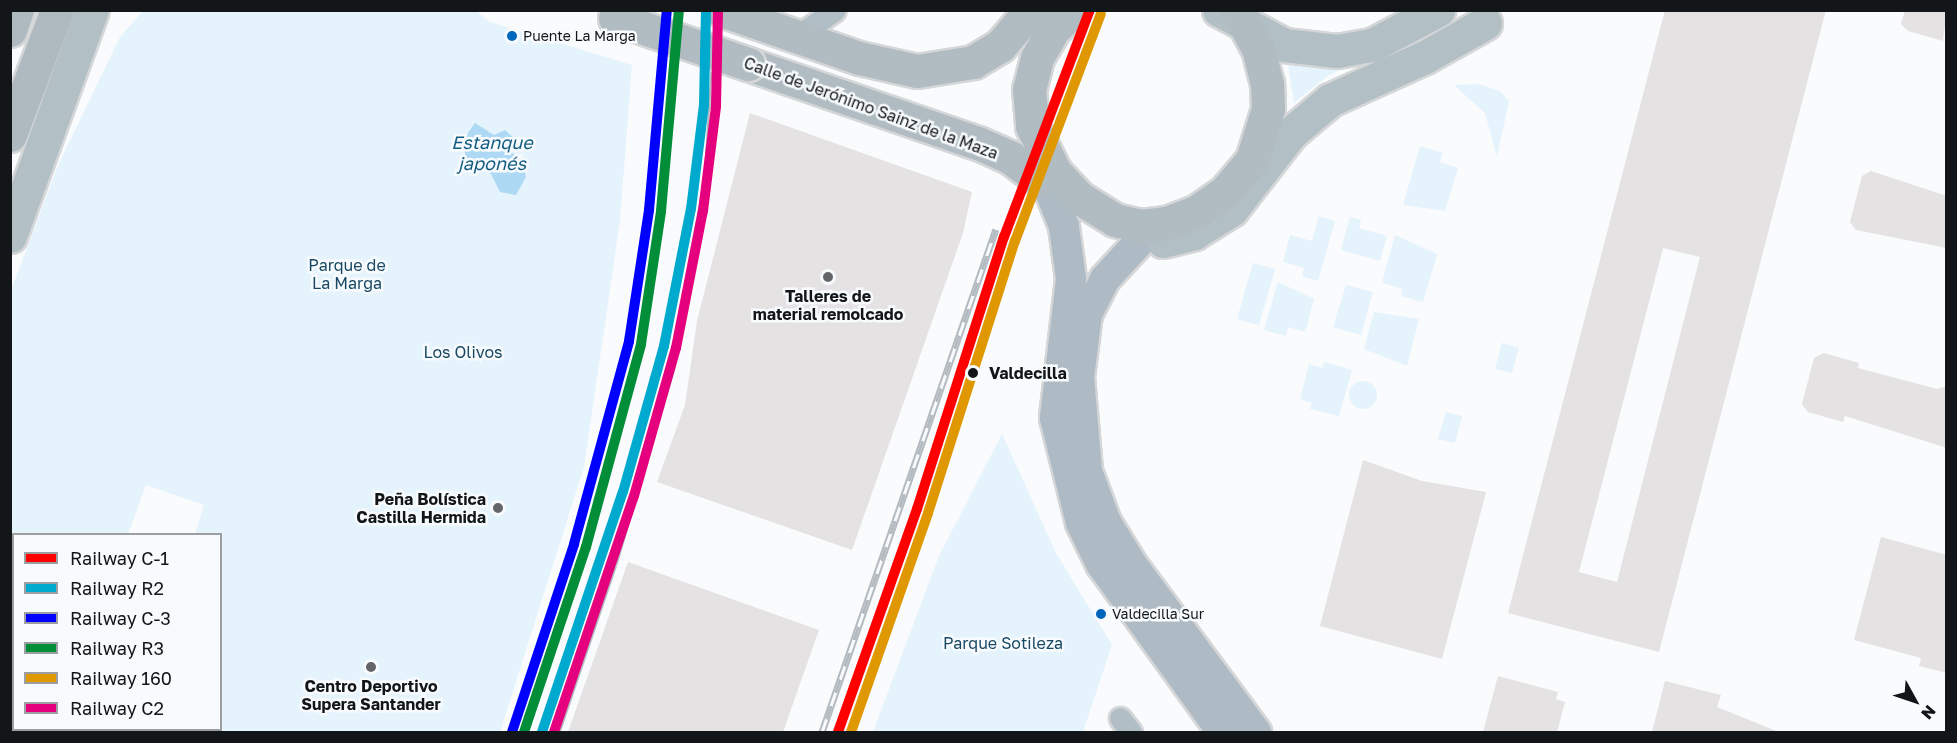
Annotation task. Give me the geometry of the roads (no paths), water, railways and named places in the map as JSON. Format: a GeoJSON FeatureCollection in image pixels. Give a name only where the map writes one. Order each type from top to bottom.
{"type":"FeatureCollection","features":[{"type":"Feature","properties":{"kind":"highway"},"geometry":{"type":"LineString","coordinates":[[10,30],[17,10]]}},
{"type":"Feature","properties":{"kind":"highway"},"geometry":{"type":"LineString","coordinates":[[10,135],[57,10]]}},
{"type":"Feature","properties":{"kind":"highway","name":"Calle de Jerónimo Sainz de la Maza"},"geometry":{"type":"LineString","coordinates":[[721,10],[808,40],[837,62],[906,82],[938,84],[995,72],[1032,20]]}},
{"type":"Feature","properties":{"kind":"highway"},"geometry":{"type":"LineString","coordinates":[[1046,189],[1032,126],[1029,90],[1043,44],[1073,10]]}},
{"type":"Feature","properties":{"kind":"highway"},"geometry":{"type":"LineString","coordinates":[[1152,236],[1216,179],[1236,155],[1246,129],[1251,100],[1244,60],[1217,10]]}},
{"type":"Feature","properties":{"kind":"highway","name":"Calle de Jerónimo Sainz de la Maza"},"geometry":{"type":"LineString","coordinates":[[604,14],[999,152],[1046,189]]}},
{"type":"Feature","properties":{"kind":"highway"},"geometry":{"type":"LineString","coordinates":[[1152,236],[1196,212],[1225,192],[1259,163],[1268,96],[1262,58],[1243,17]]}},
{"type":"Feature","properties":{"kind":"highway"},"geometry":{"type":"LineString","coordinates":[[1032,20],[1012,104],[1022,149],[1046,189],[1152,236]]}},
{"type":"Feature","properties":{"kind":"highway"},"geometry":{"type":"LineString","coordinates":[[819,89],[856,89],[1022,149]]}},
{"type":"Feature","properties":{"kind":"main road"},"geometry":{"type":"LineString","coordinates":[[10,236],[92,10]]}},
{"type":"Feature","properties":{"kind":"main road"},"geometry":{"type":"LineString","coordinates":[[54,117],[117,10]]}},
{"type":"Feature","properties":{"kind":"main road"},"geometry":{"type":"LineString","coordinates":[[1217,10],[1243,17],[1297,48],[1349,51],[1372,45],[1435,12]]}},
{"type":"Feature","properties":{"kind":"main road"},"geometry":{"type":"LineString","coordinates":[[1256,732],[1133,566],[1106,522],[1087,471],[1081,424],[1081,348],[1093,300],[1152,236],[1194,233],[1231,210],[1288,118],[1326,87],[1498,17]]}},
{"type":"Feature","properties":{"kind":"main road"},"geometry":{"type":"LineString","coordinates":[[1046,189],[1064,227],[1071,279],[1055,418],[1062,460],[1088,537],[1101,564],[1222,732]]}},
{"type":"Feature","properties":{"kind":"street"},"geometry":{"type":"LineString","coordinates":[[808,40],[835,10]]}},
{"type":"Feature","properties":{"kind":"water","name":"Estanque japonés"},"geometry":{"type":"Polygon","coordinates":[[[475,123],[494,135],[505,130],[513,137],[510,151],[523,162],[526,177],[516,195],[500,192],[491,174],[465,157],[465,137],[475,123]]]}},
{"type":"Feature","properties":{"kind":"railway"},"geometry":{"type":"LineString","coordinates":[[557,732],[614,564],[672,367],[707,178],[718,10]]}},
{"type":"Feature","properties":{"kind":"railway"},"geometry":{"type":"LineString","coordinates":[[822,732],[996,229]]}},
{"type":"Feature","properties":{"kind":"rail line","name":"C-3"},"geometry":{"type":"LineString","coordinates":[[512,732],[574,544],[629,341],[649,210],[667,10]]}},
{"type":"Feature","properties":{"kind":"rail line","name":"R2"},"geometry":{"type":"LineString","coordinates":[[542,732],[623,492],[664,346],[691,209],[704,105],[706,10]]}},
{"type":"Feature","properties":{"kind":"rail line","name":"C2"},"geometry":{"type":"LineString","coordinates":[[554,732],[634,496],[676,348],[703,211],[716,106],[718,10]]}},
{"type":"Feature","properties":{"kind":"rail line","name":"C-1"},"geometry":{"type":"LineString","coordinates":[[838,732],[917,509],[1004,237],[1090,10]]}},
{"type":"Feature","properties":{"kind":"rail line","name":"R3"},"geometry":{"type":"LineString","coordinates":[[524,732],[586,547],[641,344],[661,211],[679,11]]}},
{"type":"Feature","properties":{"kind":"rail line","name":"160"},"geometry":{"type":"LineString","coordinates":[[851,732],[928,513],[1015,241],[1101,14]]}},
{"type":"Feature","properties":{"kind":"place","name":"Puente La Marga"},"geometry":{"type":"Point","coordinates":[512,36]}},
{"type":"Feature","properties":{"kind":"place","name":"Talleres de material remolcado"},"geometry":{"type":"Point","coordinates":[828,277]}},
{"type":"Feature","properties":{"kind":"place","name":"Valdecilla"},"geometry":{"type":"Point","coordinates":[973,373]}},
{"type":"Feature","properties":{"kind":"place","name":"Peña Bolística Castilla Hermida"},"geometry":{"type":"Point","coordinates":[498,508]}},
{"type":"Feature","properties":{"kind":"place","name":"Valdecilla Sur"},"geometry":{"type":"Point","coordinates":[1101,614]}},
{"type":"Feature","properties":{"kind":"place","name":"Centro Deportivo Supera Santander"},"geometry":{"type":"Point","coordinates":[371,667]}},
{"type":"Feature","properties":{"kind":"park label","name":"Parque de La Marga"},"geometry":{"type":"Point","coordinates":[347,274]}},
{"type":"Feature","properties":{"kind":"park label","name":"Los Olivos"},"geometry":{"type":"Point","coordinates":[463,352]}},
{"type":"Feature","properties":{"kind":"park label","name":"Parque Sotileza"},"geometry":{"type":"Point","coordinates":[1003,643]}}]}
